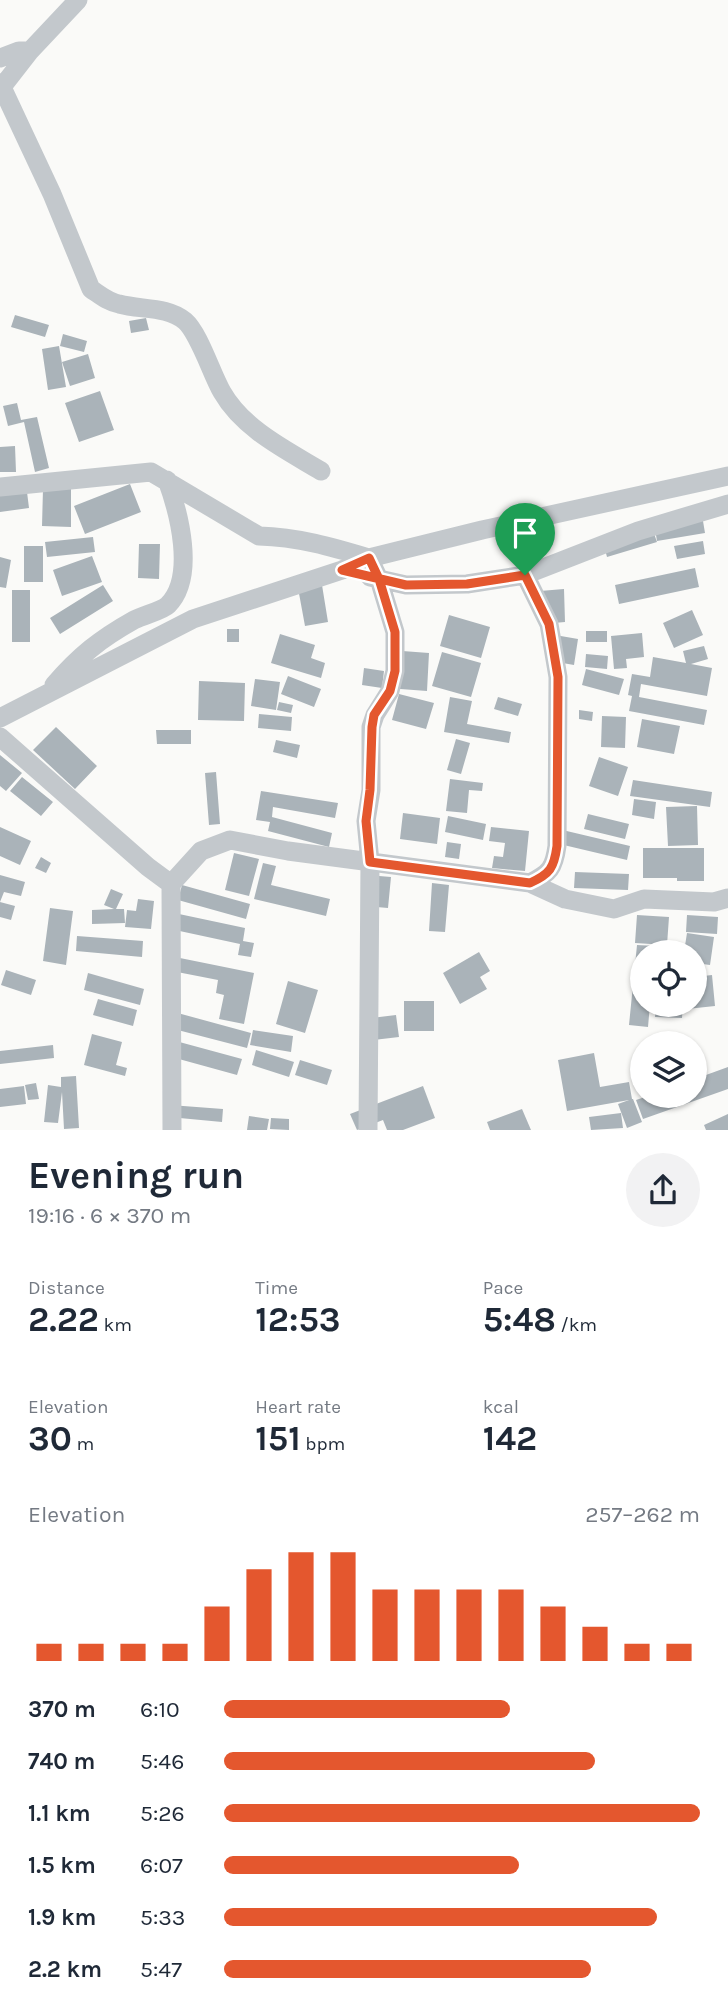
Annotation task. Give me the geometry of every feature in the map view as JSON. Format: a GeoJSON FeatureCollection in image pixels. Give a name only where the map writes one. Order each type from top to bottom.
{"type":"FeatureCollection","features":[{"type":"Feature","properties":{"kind":"street"},"geometry":{"type":"LineString","coordinates":[[78,0],[1,85],[52,194],[91,289],[118,304],[174,314],[188,323],[222,393],[241,417],[263,435],[321,471]]}},
{"type":"Feature","properties":{"kind":"street"},"geometry":{"type":"LineString","coordinates":[[0,58],[19,51],[30,51]]}},
{"type":"Feature","properties":{"kind":"street"},"geometry":{"type":"LineString","coordinates":[[0,486],[151,472],[259,536],[318,542],[369,558],[379,579],[395,632],[395,671],[390,691],[374,715],[366,821],[370,862],[368,1130]]}},
{"type":"Feature","properties":{"kind":"street"},"geometry":{"type":"LineString","coordinates":[[0,718],[192,619],[342,570],[369,558],[728,476]]}},
{"type":"Feature","properties":{"kind":"street"},"geometry":{"type":"LineString","coordinates":[[47,694],[71,665],[100,640],[144,615],[167,607],[179,589],[183,564],[181,536],[177,509],[167,481]]}},
{"type":"Feature","properties":{"kind":"street"},"geometry":{"type":"LineString","coordinates":[[342,570],[406,585],[467,584],[525,575],[638,531],[728,504]]}},
{"type":"Feature","properties":{"kind":"street"},"geometry":{"type":"LineString","coordinates":[[525,575],[549,624],[558,677],[555,862],[546,876],[530,883]]}},
{"type":"Feature","properties":{"kind":"street"},"geometry":{"type":"LineString","coordinates":[[0,737],[148,867],[171,884]]}},
{"type":"Feature","properties":{"kind":"street"},"geometry":{"type":"LineString","coordinates":[[172,1130],[171,884],[201,851],[230,840],[288,851],[530,883],[565,900],[614,909],[643,899],[714,902],[728,898]]}},
{"type":"Feature","properties":{"kind":"building"},"geometry":{"type":"Polygon","coordinates":[[[15,315],[49,325],[45,337],[11,327],[15,315]]]}},
{"type":"Feature","properties":{"kind":"building"},"geometry":{"type":"Polygon","coordinates":[[[146,318],[149,330],[131,333],[129,321],[146,318]]]}},
{"type":"Feature","properties":{"kind":"building"},"geometry":{"type":"Polygon","coordinates":[[[63,334],[87,341],[84,352],[60,346],[63,334]]]}},
{"type":"Feature","properties":{"kind":"building"},"geometry":{"type":"Polygon","coordinates":[[[59,346],[66,387],[48,390],[42,349],[59,346]]]}},
{"type":"Feature","properties":{"kind":"building"},"geometry":{"type":"Polygon","coordinates":[[[88,354],[95,378],[70,386],[62,362],[88,354]]]}},
{"type":"Feature","properties":{"kind":"building"},"geometry":{"type":"Polygon","coordinates":[[[100,391],[114,430],[79,442],[65,403],[100,391]]]}},
{"type":"Feature","properties":{"kind":"building"},"geometry":{"type":"Polygon","coordinates":[[[17,403],[21,420],[37,417],[49,468],[35,472],[24,422],[8,426],[3,406],[17,403]]]}},
{"type":"Feature","properties":{"kind":"building"},"geometry":{"type":"Polygon","coordinates":[[[15,446],[16,472],[0,472],[0,447],[15,446]]]}},
{"type":"Feature","properties":{"kind":"building"},"geometry":{"type":"Polygon","coordinates":[[[130,484],[141,512],[85,534],[74,506],[130,484]]]}},
{"type":"Feature","properties":{"kind":"building"},"geometry":{"type":"Polygon","coordinates":[[[43,489],[71,489],[71,527],[42,526],[43,489]]]}},
{"type":"Feature","properties":{"kind":"building"},"geometry":{"type":"Polygon","coordinates":[[[27,492],[29,508],[0,512],[0,494],[27,492]]]}},
{"type":"Feature","properties":{"kind":"building"},"geometry":{"type":"Polygon","coordinates":[[[702,515],[705,533],[657,541],[654,523],[702,515]]]}},
{"type":"Feature","properties":{"kind":"building"},"geometry":{"type":"Polygon","coordinates":[[[652,528],[657,542],[607,557],[603,542],[652,528]]]}},
{"type":"Feature","properties":{"kind":"building"},"geometry":{"type":"Polygon","coordinates":[[[93,537],[95,552],[47,557],[45,542],[93,537]]]}},
{"type":"Feature","properties":{"kind":"building"},"geometry":{"type":"Polygon","coordinates":[[[703,541],[705,554],[677,559],[674,546],[703,541]]]}},
{"type":"Feature","properties":{"kind":"building"},"geometry":{"type":"Polygon","coordinates":[[[139,544],[160,544],[159,579],[138,578],[139,544]]]}},
{"type":"Feature","properties":{"kind":"building"},"geometry":{"type":"Polygon","coordinates":[[[24,546],[43,546],[43,582],[24,582],[24,546]]]}},
{"type":"Feature","properties":{"kind":"building"},"geometry":{"type":"Polygon","coordinates":[[[92,556],[102,582],[62,596],[53,570],[92,556]]]}},
{"type":"Feature","properties":{"kind":"building"},"geometry":{"type":"Polygon","coordinates":[[[0,557],[11,560],[6,588],[0,587],[0,557]]]}},
{"type":"Feature","properties":{"kind":"building"},"geometry":{"type":"Polygon","coordinates":[[[695,568],[699,587],[619,604],[615,585],[695,568]]]}},
{"type":"Feature","properties":{"kind":"building"},"geometry":{"type":"Polygon","coordinates":[[[103,585],[113,601],[60,634],[50,618],[103,585]]]}},
{"type":"Feature","properties":{"kind":"building"},"geometry":{"type":"Polygon","coordinates":[[[322,585],[328,622],[305,626],[298,588],[322,585]]]}},
{"type":"Feature","properties":{"kind":"building"},"geometry":{"type":"Polygon","coordinates":[[[564,589],[565,622],[542,624],[540,591],[564,589]]]}},
{"type":"Feature","properties":{"kind":"building"},"geometry":{"type":"Polygon","coordinates":[[[12,590],[30,590],[30,642],[12,642],[12,590]]]}},
{"type":"Feature","properties":{"kind":"building"},"geometry":{"type":"Polygon","coordinates":[[[692,610],[703,635],[674,648],[663,623],[692,610]]]}},
{"type":"Feature","properties":{"kind":"building"},"geometry":{"type":"Polygon","coordinates":[[[449,615],[490,627],[481,658],[440,646],[449,615]]]}},
{"type":"Feature","properties":{"kind":"building"},"geometry":{"type":"Polygon","coordinates":[[[227,629],[239,629],[239,642],[227,642],[227,629]]]}},
{"type":"Feature","properties":{"kind":"building"},"geometry":{"type":"Polygon","coordinates":[[[586,631],[607,631],[607,642],[586,642],[586,631]]]}},
{"type":"Feature","properties":{"kind":"building"},"geometry":{"type":"Polygon","coordinates":[[[642,633],[644,657],[626,659],[627,668],[614,669],[611,636],[642,633]]]}},
{"type":"Feature","properties":{"kind":"building"},"geometry":{"type":"Polygon","coordinates":[[[280,634],[315,645],[311,658],[325,663],[321,678],[271,663],[280,634]]]}},
{"type":"Feature","properties":{"kind":"building"},"geometry":{"type":"Polygon","coordinates":[[[555,635],[578,639],[574,665],[551,661],[555,635]]]}},
{"type":"Feature","properties":{"kind":"building"},"geometry":{"type":"Polygon","coordinates":[[[704,646],[708,659],[691,664],[712,668],[707,696],[641,684],[639,697],[707,710],[704,725],[629,711],[632,696],[628,695],[632,674],[650,677],[653,657],[686,663],[683,651],[704,646]]]}},
{"type":"Feature","properties":{"kind":"building"},"geometry":{"type":"Polygon","coordinates":[[[389,650],[429,653],[427,691],[387,688],[389,650]]]}},
{"type":"Feature","properties":{"kind":"building"},"geometry":{"type":"Polygon","coordinates":[[[442,652],[481,663],[471,697],[432,686],[442,652]]]}},
{"type":"Feature","properties":{"kind":"building"},"geometry":{"type":"Polygon","coordinates":[[[586,654],[608,656],[607,669],[585,667],[586,654]]]}},
{"type":"Feature","properties":{"kind":"building"},"geometry":{"type":"Polygon","coordinates":[[[364,668],[384,671],[382,688],[362,685],[364,668]]]}},
{"type":"Feature","properties":{"kind":"building"},"geometry":{"type":"Polygon","coordinates":[[[586,669],[624,679],[619,695],[582,685],[586,669]]]}},
{"type":"Feature","properties":{"kind":"building"},"geometry":{"type":"Polygon","coordinates":[[[288,676],[321,689],[314,707],[281,694],[288,676]]]}},
{"type":"Feature","properties":{"kind":"building"},"geometry":{"type":"Polygon","coordinates":[[[255,679],[280,682],[276,710],[251,706],[255,679]]]}},
{"type":"Feature","properties":{"kind":"building"},"geometry":{"type":"Polygon","coordinates":[[[199,681],[245,683],[244,721],[198,720],[199,681]]]}},
{"type":"Feature","properties":{"kind":"building"},"geometry":{"type":"Polygon","coordinates":[[[399,694],[434,703],[426,729],[392,720],[399,694]]]}},
{"type":"Feature","properties":{"kind":"building"},"geometry":{"type":"Polygon","coordinates":[[[450,697],[472,701],[467,724],[511,732],[509,743],[444,732],[450,697]]]}},
{"type":"Feature","properties":{"kind":"building"},"geometry":{"type":"Polygon","coordinates":[[[498,697],[522,704],[518,716],[494,709],[498,697]]]}},
{"type":"Feature","properties":{"kind":"building"},"geometry":{"type":"Polygon","coordinates":[[[279,702],[293,705],[291,713],[277,710],[279,702]]]}},
{"type":"Feature","properties":{"kind":"building"},"geometry":{"type":"Polygon","coordinates":[[[579,710],[593,712],[592,721],[579,719],[579,710]]]}},
{"type":"Feature","properties":{"kind":"building"},"geometry":{"type":"Polygon","coordinates":[[[259,714],[292,717],[291,731],[258,728],[259,714]]]}},
{"type":"Feature","properties":{"kind":"building"},"geometry":{"type":"Polygon","coordinates":[[[602,716],[626,717],[625,748],[601,747],[602,716]]]}},
{"type":"Feature","properties":{"kind":"building"},"geometry":{"type":"Polygon","coordinates":[[[642,719],[680,726],[674,754],[637,747],[642,719]]]}},
{"type":"Feature","properties":{"kind":"building"},"geometry":{"type":"Polygon","coordinates":[[[56,727],[97,766],[75,789],[33,750],[56,727]]]}},
{"type":"Feature","properties":{"kind":"building"},"geometry":{"type":"Polygon","coordinates":[[[156,730],[191,730],[191,744],[157,744],[156,730]]]}},
{"type":"Feature","properties":{"kind":"building"},"geometry":{"type":"Polygon","coordinates":[[[456,739],[470,743],[461,774],[447,770],[456,739]]]}},
{"type":"Feature","properties":{"kind":"building"},"geometry":{"type":"Polygon","coordinates":[[[276,740],[300,745],[297,758],[273,752],[276,740]]]}},
{"type":"Feature","properties":{"kind":"building"},"geometry":{"type":"Polygon","coordinates":[[[0,755],[22,773],[6,791],[0,786],[0,755]]]}},
{"type":"Feature","properties":{"kind":"building"},"geometry":{"type":"Polygon","coordinates":[[[599,757],[628,767],[618,796],[589,786],[599,757]]]}},
{"type":"Feature","properties":{"kind":"building"},"geometry":{"type":"Polygon","coordinates":[[[216,772],[220,824],[209,825],[205,773],[216,772]]]}},
{"type":"Feature","properties":{"kind":"building"},"geometry":{"type":"Polygon","coordinates":[[[22,777],[53,802],[41,816],[10,791],[22,777]]]}},
{"type":"Feature","properties":{"kind":"building"},"geometry":{"type":"Polygon","coordinates":[[[450,779],[483,783],[482,791],[469,790],[467,813],[446,811],[450,779]]]}},
{"type":"Feature","properties":{"kind":"building"},"geometry":{"type":"Polygon","coordinates":[[[633,780],[712,792],[710,807],[630,796],[633,780]]]}},
{"type":"Feature","properties":{"kind":"building"},"geometry":{"type":"Polygon","coordinates":[[[261,791],[338,803],[335,818],[273,807],[272,817],[332,833],[329,847],[268,831],[270,822],[256,820],[261,791]]]}},
{"type":"Feature","properties":{"kind":"building"},"geometry":{"type":"Polygon","coordinates":[[[634,799],[656,802],[654,819],[632,815],[634,799]]]}},
{"type":"Feature","properties":{"kind":"building"},"geometry":{"type":"Polygon","coordinates":[[[697,806],[698,845],[668,846],[666,807],[697,806]]]}},
{"type":"Feature","properties":{"kind":"building"},"geometry":{"type":"Polygon","coordinates":[[[403,813],[440,818],[437,844],[400,839],[403,813]]]}},
{"type":"Feature","properties":{"kind":"building"},"geometry":{"type":"Polygon","coordinates":[[[588,814],[629,824],[625,839],[584,829],[588,814]]]}},
{"type":"Feature","properties":{"kind":"building"},"geometry":{"type":"Polygon","coordinates":[[[448,816],[486,824],[483,840],[445,832],[448,816]]]}},
{"type":"Feature","properties":{"kind":"building"},"geometry":{"type":"Polygon","coordinates":[[[0,827],[31,841],[20,865],[0,856],[0,827]]]}},
{"type":"Feature","properties":{"kind":"building"},"geometry":{"type":"Polygon","coordinates":[[[491,827],[529,831],[525,871],[492,868],[494,856],[503,857],[505,843],[489,841],[491,827]]]}},
{"type":"Feature","properties":{"kind":"building"},"geometry":{"type":"Polygon","coordinates":[[[554,828],[630,846],[627,860],[551,842],[554,828]]]}},
{"type":"Feature","properties":{"kind":"building"},"geometry":{"type":"Polygon","coordinates":[[[447,842],[461,844],[459,859],[445,857],[447,842]]]}},
{"type":"Feature","properties":{"kind":"building"},"geometry":{"type":"Polygon","coordinates":[[[643,848],[704,848],[704,881],[643,878],[643,848]]]}},
{"type":"Feature","properties":{"kind":"building"},"geometry":{"type":"Polygon","coordinates":[[[234,853],[259,859],[249,896],[225,890],[234,853]]]}},
{"type":"Feature","properties":{"kind":"building"},"geometry":{"type":"Polygon","coordinates":[[[41,857],[51,863],[46,873],[35,868],[41,857]]]}},
{"type":"Feature","properties":{"kind":"building"},"geometry":{"type":"Polygon","coordinates":[[[263,863],[276,866],[271,885],[330,899],[326,916],[254,899],[263,863]]]}},
{"type":"Feature","properties":{"kind":"building"},"geometry":{"type":"Polygon","coordinates":[[[575,872],[629,874],[628,890],[574,888],[575,872]]]}},
{"type":"Feature","properties":{"kind":"building"},"geometry":{"type":"Polygon","coordinates":[[[0,875],[25,882],[21,896],[4,892],[0,902],[0,875]]]}},
{"type":"Feature","properties":{"kind":"building"},"geometry":{"type":"Polygon","coordinates":[[[367,875],[391,877],[388,908],[365,906],[367,875]]]}},
{"type":"Feature","properties":{"kind":"building"},"geometry":{"type":"Polygon","coordinates":[[[432,883],[449,885],[445,932],[429,931],[432,883]]]}},
{"type":"Feature","properties":{"kind":"building"},"geometry":{"type":"Polygon","coordinates":[[[182,885],[250,904],[246,919],[178,900],[182,885]]]}},
{"type":"Feature","properties":{"kind":"building"},"geometry":{"type":"Polygon","coordinates":[[[111,889],[123,894],[116,909],[124,909],[125,923],[92,924],[92,910],[114,909],[104,905],[111,889]]]}},
{"type":"Feature","properties":{"kind":"building"},"geometry":{"type":"Polygon","coordinates":[[[138,899],[154,901],[151,929],[125,927],[127,910],[136,911],[138,899]]]}},
{"type":"Feature","properties":{"kind":"building"},"geometry":{"type":"Polygon","coordinates":[[[0,902],[15,906],[11,920],[0,917],[0,902]]]}},
{"type":"Feature","properties":{"kind":"building"},"geometry":{"type":"Polygon","coordinates":[[[50,908],[73,911],[66,965],[43,961],[50,908]]]}},
{"type":"Feature","properties":{"kind":"building"},"geometry":{"type":"Polygon","coordinates":[[[179,914],[245,928],[243,941],[254,943],[251,957],[238,955],[240,944],[175,930],[179,914]]]}},
{"type":"Feature","properties":{"kind":"building"},"geometry":{"type":"Polygon","coordinates":[[[637,915],[669,917],[667,940],[635,940],[637,915]]]}},
{"type":"Feature","properties":{"kind":"building"},"geometry":{"type":"Polygon","coordinates":[[[687,915],[718,917],[717,934],[686,932],[687,915]]]}},
{"type":"Feature","properties":{"kind":"building"},"geometry":{"type":"Polygon","coordinates":[[[687,933],[714,937],[710,965],[707,965],[707,940],[686,940],[687,933]]]}},
{"type":"Feature","properties":{"kind":"building"},"geometry":{"type":"Polygon","coordinates":[[[77,936],[143,941],[142,957],[76,951],[77,936]]]}},
{"type":"Feature","properties":{"kind":"building"},"geometry":{"type":"Polygon","coordinates":[[[479,952],[490,971],[480,977],[487,989],[460,1004],[443,973],[479,952]]]}},
{"type":"Feature","properties":{"kind":"building"},"geometry":{"type":"Polygon","coordinates":[[[175,957],[254,973],[244,1024],[219,1019],[224,995],[216,993],[218,980],[172,971],[175,957]]]}},
{"type":"Feature","properties":{"kind":"building"},"geometry":{"type":"Polygon","coordinates":[[[6,970],[36,980],[31,995],[1,985],[6,970]]]}},
{"type":"Feature","properties":{"kind":"building"},"geometry":{"type":"Polygon","coordinates":[[[88,973],[144,989],[140,1005],[84,990],[88,973]]]}},
{"type":"Feature","properties":{"kind":"building"},"geometry":{"type":"Polygon","coordinates":[[[712,975],[715,1006],[707,1007],[707,976],[712,975]]]}},
{"type":"Feature","properties":{"kind":"building"},"geometry":{"type":"Polygon","coordinates":[[[288,981],[318,990],[305,1033],[276,1024],[288,981]]]}},
{"type":"Feature","properties":{"kind":"building"},"geometry":{"type":"Polygon","coordinates":[[[98,999],[137,1010],[133,1026],[93,1015],[98,999]]]}},
{"type":"Feature","properties":{"kind":"building"},"geometry":{"type":"Polygon","coordinates":[[[404,1001],[434,1001],[434,1031],[404,1031],[404,1001]]]}},
{"type":"Feature","properties":{"kind":"building"},"geometry":{"type":"Polygon","coordinates":[[[174,1012],[251,1033],[247,1048],[170,1028],[174,1012]]]}},
{"type":"Feature","properties":{"kind":"building"},"geometry":{"type":"Polygon","coordinates":[[[396,1015],[399,1037],[365,1041],[363,1019],[396,1015]]]}},
{"type":"Feature","properties":{"kind":"building"},"geometry":{"type":"Polygon","coordinates":[[[630,1015],[649,1017],[648,1027],[629,1025],[630,1015]]]}},
{"type":"Feature","properties":{"kind":"building"},"geometry":{"type":"Polygon","coordinates":[[[253,1030],[293,1036],[291,1052],[250,1045],[253,1030]]]}},
{"type":"Feature","properties":{"kind":"building"},"geometry":{"type":"Polygon","coordinates":[[[92,1034],[122,1042],[116,1065],[127,1068],[125,1076],[84,1065],[92,1034]]]}},
{"type":"Feature","properties":{"kind":"building"},"geometry":{"type":"Polygon","coordinates":[[[172,1040],[242,1059],[237,1075],[168,1056],[172,1040]]]}},
{"type":"Feature","properties":{"kind":"building"},"geometry":{"type":"Polygon","coordinates":[[[53,1045],[54,1058],[0,1064],[0,1051],[53,1045]]]}},
{"type":"Feature","properties":{"kind":"building"},"geometry":{"type":"Polygon","coordinates":[[[256,1050],[294,1062],[289,1077],[252,1065],[256,1050]]]}},
{"type":"Feature","properties":{"kind":"building"},"geometry":{"type":"Polygon","coordinates":[[[594,1053],[600,1087],[629,1082],[630,1108],[637,1108],[642,1122],[627,1128],[618,1104],[629,1100],[567,1111],[558,1060],[594,1053]]]}},
{"type":"Feature","properties":{"kind":"building"},"geometry":{"type":"Polygon","coordinates":[[[300,1060],[332,1070],[327,1085],[295,1075],[300,1060]]]}},
{"type":"Feature","properties":{"kind":"building"},"geometry":{"type":"Polygon","coordinates":[[[728,1067],[728,1089],[707,1096],[707,1075],[728,1067]]]}},
{"type":"Feature","properties":{"kind":"building"},"geometry":{"type":"Polygon","coordinates":[[[76,1076],[79,1128],[64,1129],[62,1092],[58,1123],[44,1122],[48,1085],[61,1087],[61,1077],[76,1076]]]}},
{"type":"Feature","properties":{"kind":"building"},"geometry":{"type":"Polygon","coordinates":[[[36,1083],[39,1099],[28,1100],[25,1085],[36,1083]]]}},
{"type":"Feature","properties":{"kind":"building"},"geometry":{"type":"Polygon","coordinates":[[[24,1086],[26,1104],[0,1107],[0,1089],[24,1086]]]}},
{"type":"Feature","properties":{"kind":"building"},"geometry":{"type":"Polygon","coordinates":[[[423,1086],[435,1118],[403,1130],[387,1130],[383,1120],[357,1130],[350,1114],[423,1086]]]}},
{"type":"Feature","properties":{"kind":"building"},"geometry":{"type":"Polygon","coordinates":[[[170,1105],[223,1109],[222,1122],[169,1117],[170,1105]]]}},
{"type":"Feature","properties":{"kind":"building"},"geometry":{"type":"Polygon","coordinates":[[[639,1108],[674,1108],[643,1119],[639,1108]]]}},
{"type":"Feature","properties":{"kind":"building"},"geometry":{"type":"Polygon","coordinates":[[[522,1109],[531,1130],[490,1130],[487,1122],[522,1109]]]}},
{"type":"Feature","properties":{"kind":"building"},"geometry":{"type":"Polygon","coordinates":[[[621,1113],[623,1128],[591,1130],[589,1117],[621,1113]]]}},
{"type":"Feature","properties":{"kind":"building"},"geometry":{"type":"Polygon","coordinates":[[[728,1114],[728,1130],[706,1130],[704,1125],[728,1114]]]}},
{"type":"Feature","properties":{"kind":"building"},"geometry":{"type":"Polygon","coordinates":[[[249,1116],[269,1119],[267,1130],[247,1130],[249,1116]]]}},
{"type":"Feature","properties":{"kind":"building"},"geometry":{"type":"Polygon","coordinates":[[[271,1118],[289,1119],[289,1130],[270,1129],[271,1118]]]}},
{"type":"Feature","properties":{"kind":"route"},"geometry":{"type":"LineString","coordinates":[[525,575],[467,584],[406,585],[379,579],[342,570],[369,558],[379,579],[395,632],[395,671],[390,691],[380,703],[372,727],[366,821],[370,862],[530,883],[546,876],[555,862],[558,677],[549,624],[525,575]]}}]}
